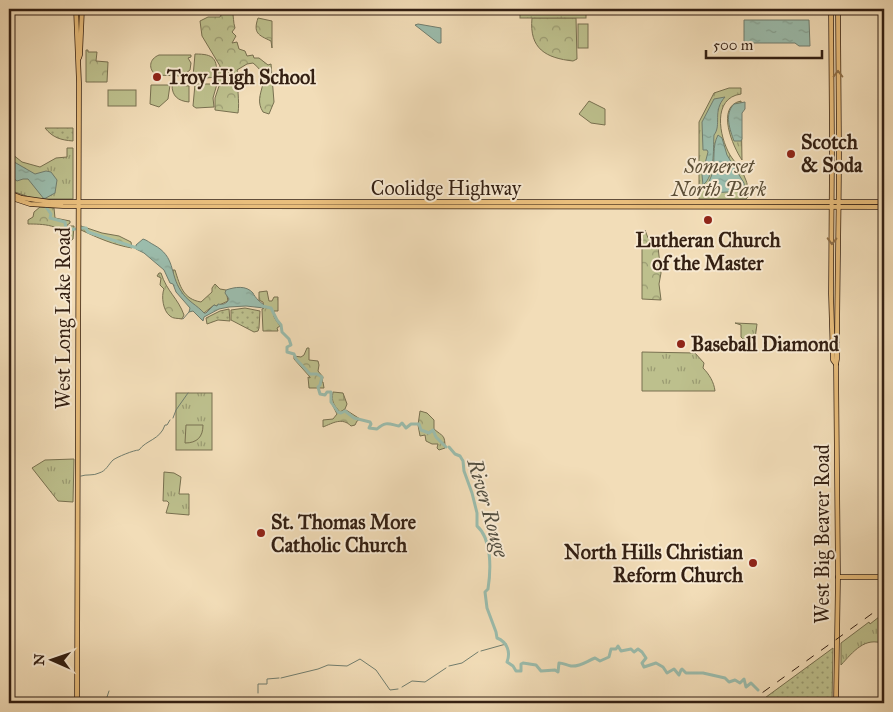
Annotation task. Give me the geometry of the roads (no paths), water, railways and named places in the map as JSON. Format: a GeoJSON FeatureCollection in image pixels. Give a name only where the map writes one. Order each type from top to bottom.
{"type":"FeatureCollection","features":[{"type":"Feature","properties":{"kind":"main road","name":"West Long Lake Road"},"geometry":{"type":"LineString","coordinates":[[76,9],[79,41]]}},
{"type":"Feature","properties":{"kind":"main road","name":"West Long Lake Road"},"geometry":{"type":"LineString","coordinates":[[77,703],[79,41],[82,9]]}},
{"type":"Feature","properties":{"kind":"main road","name":"West Big Beaver Road"},"geometry":{"type":"LineString","coordinates":[[831,9],[832,345],[833,360],[836,364]]}},
{"type":"Feature","properties":{"kind":"main road","name":"West Big Beaver Road"},"geometry":{"type":"LineString","coordinates":[[836,703],[838,578],[836,364],[839,217],[838,9]]}},
{"type":"Feature","properties":{"kind":"main road"},"geometry":{"type":"LineString","coordinates":[[831,41],[838,42]]}},
{"type":"Feature","properties":{"kind":"main road"},"geometry":{"type":"LineString","coordinates":[[831,56],[834,55],[838,58]]}},
{"type":"Feature","properties":{"kind":"main road"},"geometry":{"type":"LineString","coordinates":[[832,91],[838,99]]}},
{"type":"Feature","properties":{"kind":"main road"},"geometry":{"type":"LineString","coordinates":[[832,98],[838,107]]}},
{"type":"Feature","properties":{"kind":"main road"},"geometry":{"type":"LineString","coordinates":[[832,126],[835,129],[839,129]]}},
{"type":"Feature","properties":{"kind":"main road"},"geometry":{"type":"LineString","coordinates":[[832,147],[839,148]]}},
{"type":"Feature","properties":{"kind":"main road"},"geometry":{"type":"LineString","coordinates":[[832,192],[839,194]]}},
{"type":"Feature","properties":{"kind":"main road","name":"Coolidge Highway"},"geometry":{"type":"LineString","coordinates":[[9,193],[22,198],[55,204],[884,205]]}},
{"type":"Feature","properties":{"kind":"main road","name":"Coolidge Highway"},"geometry":{"type":"LineString","coordinates":[[9,197],[24,203],[49,203]]}},
{"type":"Feature","properties":{"kind":"main road"},"geometry":{"type":"LineString","coordinates":[[832,215],[836,214],[839,217]]}},
{"type":"Feature","properties":{"kind":"main road"},"geometry":{"type":"LineString","coordinates":[[832,258],[835,261],[838,260]]}},
{"type":"Feature","properties":{"kind":"main road"},"geometry":{"type":"LineString","coordinates":[[832,268],[835,267],[837,270]]}},
{"type":"Feature","properties":{"kind":"main road"},"geometry":{"type":"LineString","coordinates":[[832,297],[837,298]]}},
{"type":"Feature","properties":{"kind":"main road"},"geometry":{"type":"LineString","coordinates":[[832,345],[837,347]]}},
{"type":"Feature","properties":{"kind":"main road"},"geometry":{"type":"LineString","coordinates":[[838,578],[884,578]]}},
{"type":"Feature","properties":{"kind":"water"},"geometry":{"type":"Polygon","coordinates":[[[744,20],[809,20],[810,46],[799,46],[795,43],[746,43],[744,41],[744,20]]]}},
{"type":"Feature","properties":{"kind":"water"},"geometry":{"type":"Polygon","coordinates":[[[415,25],[441,28],[441,43],[438,43],[415,25]]]}},
{"type":"Feature","properties":{"kind":"water"},"geometry":{"type":"Polygon","coordinates":[[[725,97],[719,107],[710,176],[703,185],[702,175],[708,152],[703,150],[702,122],[714,99],[725,97]]]}},
{"type":"Feature","properties":{"kind":"water","name":"Somerset North Park"},"geometry":{"type":"Polygon","coordinates":[[[745,102],[745,109],[742,113],[742,139],[741,141],[734,141],[729,122],[729,112],[734,104],[745,102]]]}},
{"type":"Feature","properties":{"kind":"water"},"geometry":{"type":"Polygon","coordinates":[[[718,135],[722,138],[727,155],[744,183],[745,191],[710,193],[708,190],[713,171],[715,144],[718,135]]]}},
{"type":"Feature","properties":{"kind":"water"},"geometry":{"type":"Polygon","coordinates":[[[9,159],[35,174],[46,171],[51,172],[57,180],[55,193],[44,199],[28,179],[17,181],[9,175],[9,159]]]}},
{"type":"Feature","properties":{"kind":"water"},"geometry":{"type":"Polygon","coordinates":[[[143,239],[166,255],[181,291],[186,298],[204,313],[214,305],[217,306],[227,302],[229,299],[225,293],[226,290],[237,288],[250,290],[264,305],[264,308],[246,306],[219,309],[204,317],[203,321],[193,311],[189,312],[190,308],[176,292],[164,270],[144,253],[136,249],[136,245],[143,239]]]}},
{"type":"Feature","properties":{"kind":"waterway","name":"River Rouge"},"geometry":{"type":"LineString","coordinates":[[46,207],[51,214],[50,218],[65,222],[66,230],[75,229]]}},
{"type":"Feature","properties":{"kind":"waterway","name":"River Rouge"},"geometry":{"type":"LineString","coordinates":[[81,228],[86,228],[88,232],[140,249]]}},
{"type":"Feature","properties":{"kind":"waterway","name":"River Rouge"},"geometry":{"type":"LineString","coordinates":[[262,306],[271,308],[281,325],[282,332],[289,339],[291,345],[287,347],[287,352],[294,354],[296,359],[310,374],[317,374],[322,377],[318,387],[320,394],[325,395],[327,392],[331,392],[331,402],[338,412],[345,411],[354,418],[370,422],[369,428],[377,429],[388,424],[399,426],[402,423],[406,428],[411,424],[419,424],[421,430],[429,433],[433,430],[436,437],[446,447]]}},
{"type":"Feature","properties":{"kind":"waterway"},"geometry":{"type":"LineString","coordinates":[[183,319],[189,312]]}},
{"type":"Feature","properties":{"kind":"waterway"},"geometry":{"type":"LineString","coordinates":[[173,418],[176,410],[188,393]]}},
{"type":"Feature","properties":{"kind":"waterway"},"geometry":{"type":"LineString","coordinates":[[81,476],[101,472],[113,460],[139,450],[160,434],[170,420]]}},
{"type":"Feature","properties":{"kind":"waterway","name":"River Rouge"},"geometry":{"type":"LineString","coordinates":[[449,447],[463,461],[464,471],[477,513],[477,526],[482,532],[488,547],[490,573],[488,589],[485,592],[487,608],[497,638],[507,648],[509,655],[507,662],[516,671],[521,671],[521,664],[523,663],[536,665],[541,671],[555,670],[558,672],[559,663],[574,666],[595,658],[600,661],[609,657],[611,649],[616,649],[618,646],[621,651],[631,649],[634,652],[638,649],[642,652],[646,658],[642,663],[644,667],[656,663],[663,667],[667,673],[674,669],[679,675],[682,669],[686,673],[703,673],[725,678],[729,682],[735,680],[740,683],[744,679],[746,687],[751,683],[758,690]]}},
{"type":"Feature","properties":{"kind":"waterway"},"geometry":{"type":"LineString","coordinates":[[481,651],[506,644]]}},
{"type":"Feature","properties":{"kind":"waterway"},"geometry":{"type":"LineString","coordinates":[[449,666],[462,663],[478,652]]}},
{"type":"Feature","properties":{"kind":"waterway"},"geometry":{"type":"LineString","coordinates":[[281,678],[328,665],[347,666],[360,659],[376,670],[390,690],[398,689]]}},
{"type":"Feature","properties":{"kind":"waterway"},"geometry":{"type":"LineString","coordinates":[[402,687],[412,681],[425,682],[446,668]]}},
{"type":"Feature","properties":{"kind":"waterway"},"geometry":{"type":"LineString","coordinates":[[258,693],[258,684],[267,684],[267,679],[279,678]]}},
{"type":"Feature","properties":{"kind":"waterway"},"geometry":{"type":"LineString","coordinates":[[105,703],[109,691]]}},
{"type":"Feature","properties":{"kind":"railway"},"geometry":{"type":"LineString","coordinates":[[748,703],[884,605]]}},
{"type":"Feature","properties":{"kind":"place","name":"Troy High School"},"geometry":{"type":"Point","coordinates":[157,77]}},
{"type":"Feature","properties":{"kind":"place","name":"Scotch & Soda"},"geometry":{"type":"Point","coordinates":[791,154]}},
{"type":"Feature","properties":{"kind":"place","name":"Lutheran Church of the Master"},"geometry":{"type":"Point","coordinates":[708,220]}},
{"type":"Feature","properties":{"kind":"place","name":"Baseball Diamond"},"geometry":{"type":"Point","coordinates":[681,344]}},
{"type":"Feature","properties":{"kind":"place","name":"St. Thomas More Catholic Church"},"geometry":{"type":"Point","coordinates":[261,533]}},
{"type":"Feature","properties":{"kind":"place","name":"North Hills Christian Reform Church"},"geometry":{"type":"Point","coordinates":[753,563]}}]}
